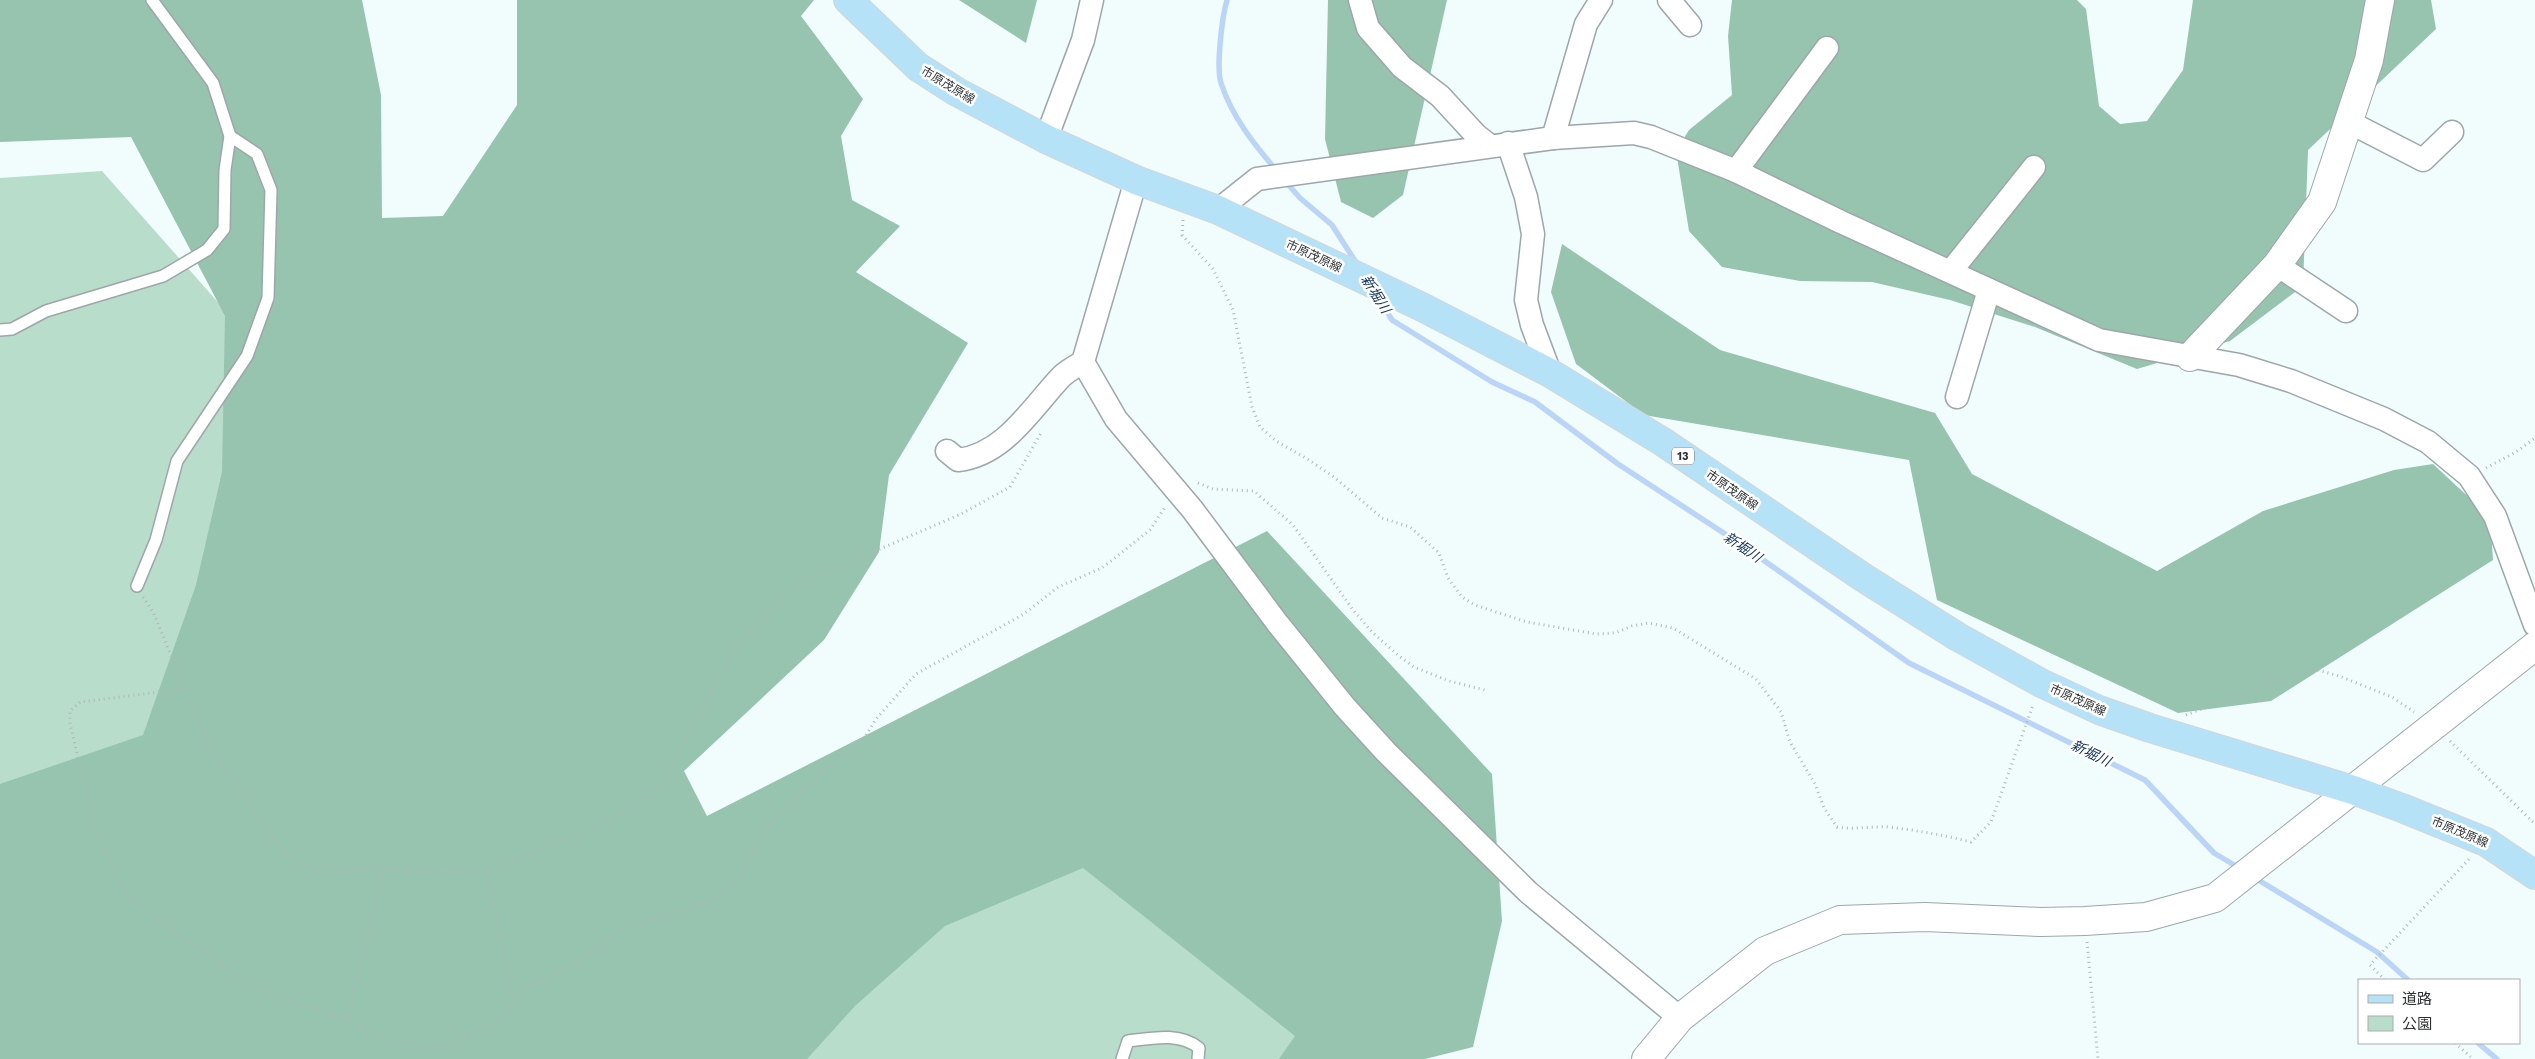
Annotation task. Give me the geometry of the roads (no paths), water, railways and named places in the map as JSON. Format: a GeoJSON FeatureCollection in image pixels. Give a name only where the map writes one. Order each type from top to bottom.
{"type":"FeatureCollection","features":[{"type":"Feature","properties":{"kind":"main road","name":"市原茂原線"},"geometry":{"type":"LineString","coordinates":[[848,0],[918,67],[957,92],[1046,139],[1136,180],[1218,210],[1422,307],[1550,373],[1663,442],[1879,588],[1958,637],[2041,683],[2099,710],[2150,728],[2353,790],[2486,842],[2535,875]]}},
{"type":"Feature","properties":{"kind":"street"},"geometry":{"type":"LineString","coordinates":[[1046,139],[1083,40],[1092,0]]}},
{"type":"Feature","properties":{"kind":"street"},"geometry":{"type":"LineString","coordinates":[[1360,0],[1368,28],[1402,67],[1440,96],[1476,135],[1499,144],[1526,198],[1533,234],[1526,300],[1532,326],[1550,373]]}},
{"type":"Feature","properties":{"kind":"street"},"geometry":{"type":"LineString","coordinates":[[1554,138],[1586,24],[1601,0]]}},
{"type":"Feature","properties":{"kind":"street"},"geometry":{"type":"LineString","coordinates":[[1669,0],[1690,25]]}},
{"type":"Feature","properties":{"kind":"street"},"geometry":{"type":"LineString","coordinates":[[2190,357],[2277,265],[2322,202],[2369,60],[2380,0]]}},
{"type":"Feature","properties":{"kind":"street"},"geometry":{"type":"LineString","coordinates":[[1736,171],[1827,48]]}},
{"type":"Feature","properties":{"kind":"street"},"geometry":{"type":"LineString","coordinates":[[2349,122],[2423,160],[2452,132]]}},
{"type":"Feature","properties":{"kind":"street"},"geometry":{"type":"LineString","coordinates":[[1218,210],[1257,179],[1499,144],[1554,138],[1634,133],[1681,148],[1736,171],[2099,340],[2239,366],[2291,381],[2337,398],[2384,419],[2428,442],[2469,476],[2495,516],[2535,625]]}},
{"type":"Feature","properties":{"kind":"street"},"geometry":{"type":"LineString","coordinates":[[1951,272],[2034,168]]}},
{"type":"Feature","properties":{"kind":"street"},"geometry":{"type":"LineString","coordinates":[[947,450],[958,460],[976,458],[993,447],[1021,423],[1062,376],[1083,362],[1136,180]]}},
{"type":"Feature","properties":{"kind":"street"},"geometry":{"type":"LineString","coordinates":[[2277,265],[2346,311]]}},
{"type":"Feature","properties":{"kind":"street"},"geometry":{"type":"LineString","coordinates":[[1957,397],[1989,290]]}},
{"type":"Feature","properties":{"kind":"street"},"geometry":{"type":"LineString","coordinates":[[1083,362],[1116,419],[1185,486],[1284,632],[1386,752],[1528,892],[1680,1018]]}},
{"type":"Feature","properties":{"kind":"street"},"geometry":{"type":"LineString","coordinates":[[1646,1059],[1680,1018],[1765,951],[1840,920],[1925,917],[2041,922],[2085,921],[2146,917],[2215,898],[2535,646]]}},
{"type":"Feature","properties":{"kind":"lane"},"geometry":{"type":"LineString","coordinates":[[0,330],[12,329],[46,311],[163,276],[206,250],[224,229],[225,170],[230,136],[212,83],[152,0]]}},
{"type":"Feature","properties":{"kind":"lane"},"geometry":{"type":"LineString","coordinates":[[136,586],[156,540],[177,461],[248,356],[268,298],[271,190],[257,154],[230,136]]}},
{"type":"Feature","properties":{"kind":"lane"},"geometry":{"type":"LineString","coordinates":[[1122,1059],[1128,1041],[1170,1037],[1191,1041],[1199,1048],[1198,1059]]}},
{"type":"Feature","properties":{"kind":"waterway","name":"新堀川"},"geometry":{"type":"LineString","coordinates":[[1227,0],[1220,42],[1219,66],[1221,83],[1237,119],[1276,170]]}},
{"type":"Feature","properties":{"kind":"waterway","name":"新堀川"},"geometry":{"type":"LineString","coordinates":[[1285,181],[1300,198],[1332,225],[1357,264]]}},
{"type":"Feature","properties":{"kind":"waterway","name":"新堀川"},"geometry":{"type":"LineString","coordinates":[[1378,297],[1392,320],[1492,382],[1535,402],[1618,464],[1742,545],[1909,663],[2145,780],[2214,853],[2241,869]]}},
{"type":"Feature","properties":{"kind":"waterway","name":"新堀川"},"geometry":{"type":"LineString","coordinates":[[2255,878],[2377,952],[2407,979]]}},
{"type":"Feature","properties":{"kind":"waterway","name":"新堀川"},"geometry":{"type":"LineString","coordinates":[[2479,1044],[2497,1059]]}}]}
